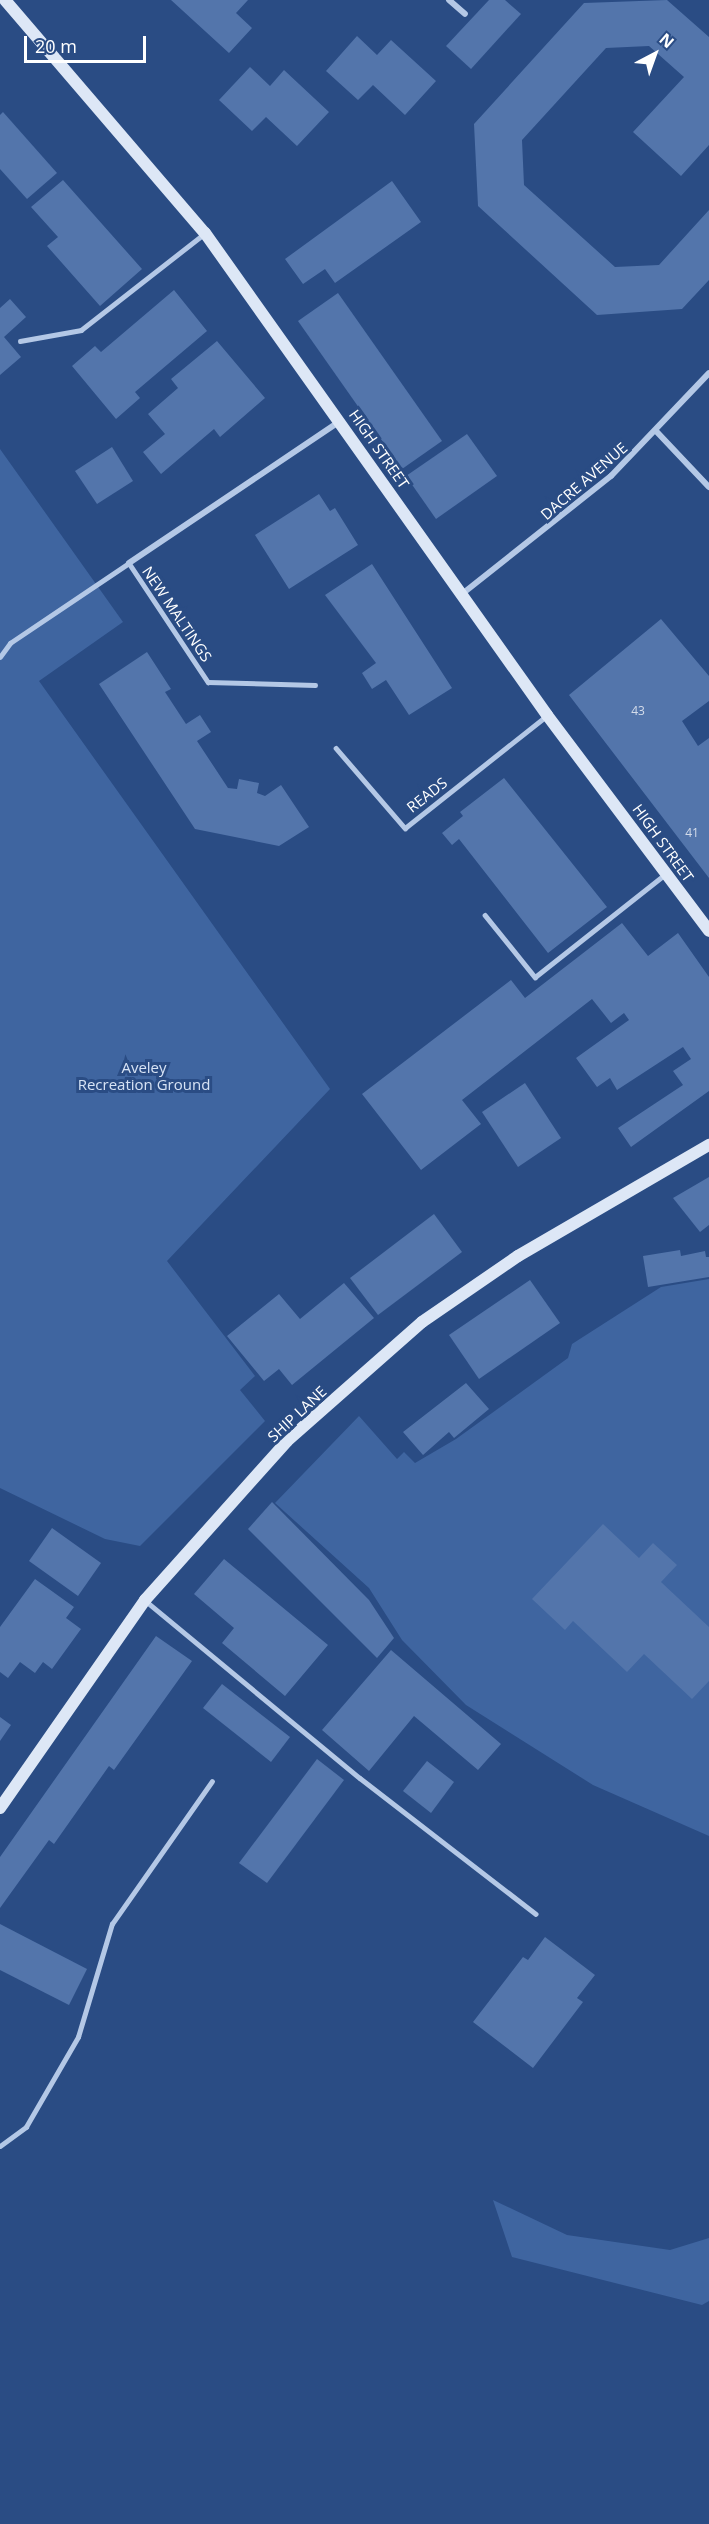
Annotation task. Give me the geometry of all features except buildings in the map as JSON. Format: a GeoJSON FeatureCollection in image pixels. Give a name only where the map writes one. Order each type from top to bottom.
{"type":"FeatureCollection","features":[{"type":"Feature","properties":{"kind":"street","name":"HIGH STREET"},"geometry":{"type":"LineString","coordinates":[[5,0],[205,233],[548,715],[709,931]]}},
{"type":"Feature","properties":{"kind":"street"},"geometry":{"type":"LineString","coordinates":[[449,0],[465,14]]}},
{"type":"Feature","properties":{"kind":"street","name":"DACRE AVENUE"},"geometry":{"type":"LineString","coordinates":[[462,594],[553,525],[656,431],[709,373]]}},
{"type":"Feature","properties":{"kind":"street","name":"NEW MALTINGS"},"geometry":{"type":"LineString","coordinates":[[129,563],[340,420]]}},
{"type":"Feature","properties":{"kind":"street"},"geometry":{"type":"LineString","coordinates":[[656,431],[709,487]]}},
{"type":"Feature","properties":{"kind":"street","name":"SHIP LANE"},"geometry":{"type":"LineString","coordinates":[[0,1808],[145,1600],[287,1441],[422,1322],[518,1256],[709,1144]]}},
{"type":"Feature","properties":{"kind":"lane"},"geometry":{"type":"LineString","coordinates":[[20,341],[81,330],[205,233]]}},
{"type":"Feature","properties":{"kind":"lane"},"geometry":{"type":"LineString","coordinates":[[0,657],[10,643],[129,563]]}},
{"type":"Feature","properties":{"kind":"lane","name":"NEW MALTINGS"},"geometry":{"type":"LineString","coordinates":[[129,563],[208,682],[315,685]]}},
{"type":"Feature","properties":{"kind":"lane","name":"READS"},"geometry":{"type":"LineString","coordinates":[[336,748],[405,828],[548,715]]}},
{"type":"Feature","properties":{"kind":"lane"},"geometry":{"type":"LineString","coordinates":[[485,915],[535,976],[665,874]]}},
{"type":"Feature","properties":{"kind":"lane"},"geometry":{"type":"LineString","coordinates":[[145,1600],[360,1778],[536,1914]]}},
{"type":"Feature","properties":{"kind":"lane"},"geometry":{"type":"LineString","coordinates":[[0,2146],[26,2127],[78,2037],[112,1924],[212,1781]]}},
{"type":"Feature","properties":{"kind":"green space","name":"Aveley Recreation Ground"},"geometry":{"type":"Polygon","coordinates":[[[0,449],[123,622],[39,681],[330,1089],[167,1261],[255,1376],[240,1390],[265,1421],[140,1546],[105,1539],[0,1488],[0,449]]]}},
{"type":"Feature","properties":{"kind":"green space"},"geometry":{"type":"Polygon","coordinates":[[[709,1279],[709,1836],[593,1785],[466,1705],[402,1640],[369,1588],[275,1503],[359,1416],[397,1459],[404,1452],[415,1463],[456,1439],[568,1358],[572,1344],[661,1287],[709,1279]]]}},
{"type":"Feature","properties":{"kind":"green space"},"geometry":{"type":"Polygon","coordinates":[[[493,2200],[567,2235],[670,2250],[709,2238],[709,2301],[702,2305],[512,2257],[493,2200]]]}}]}
